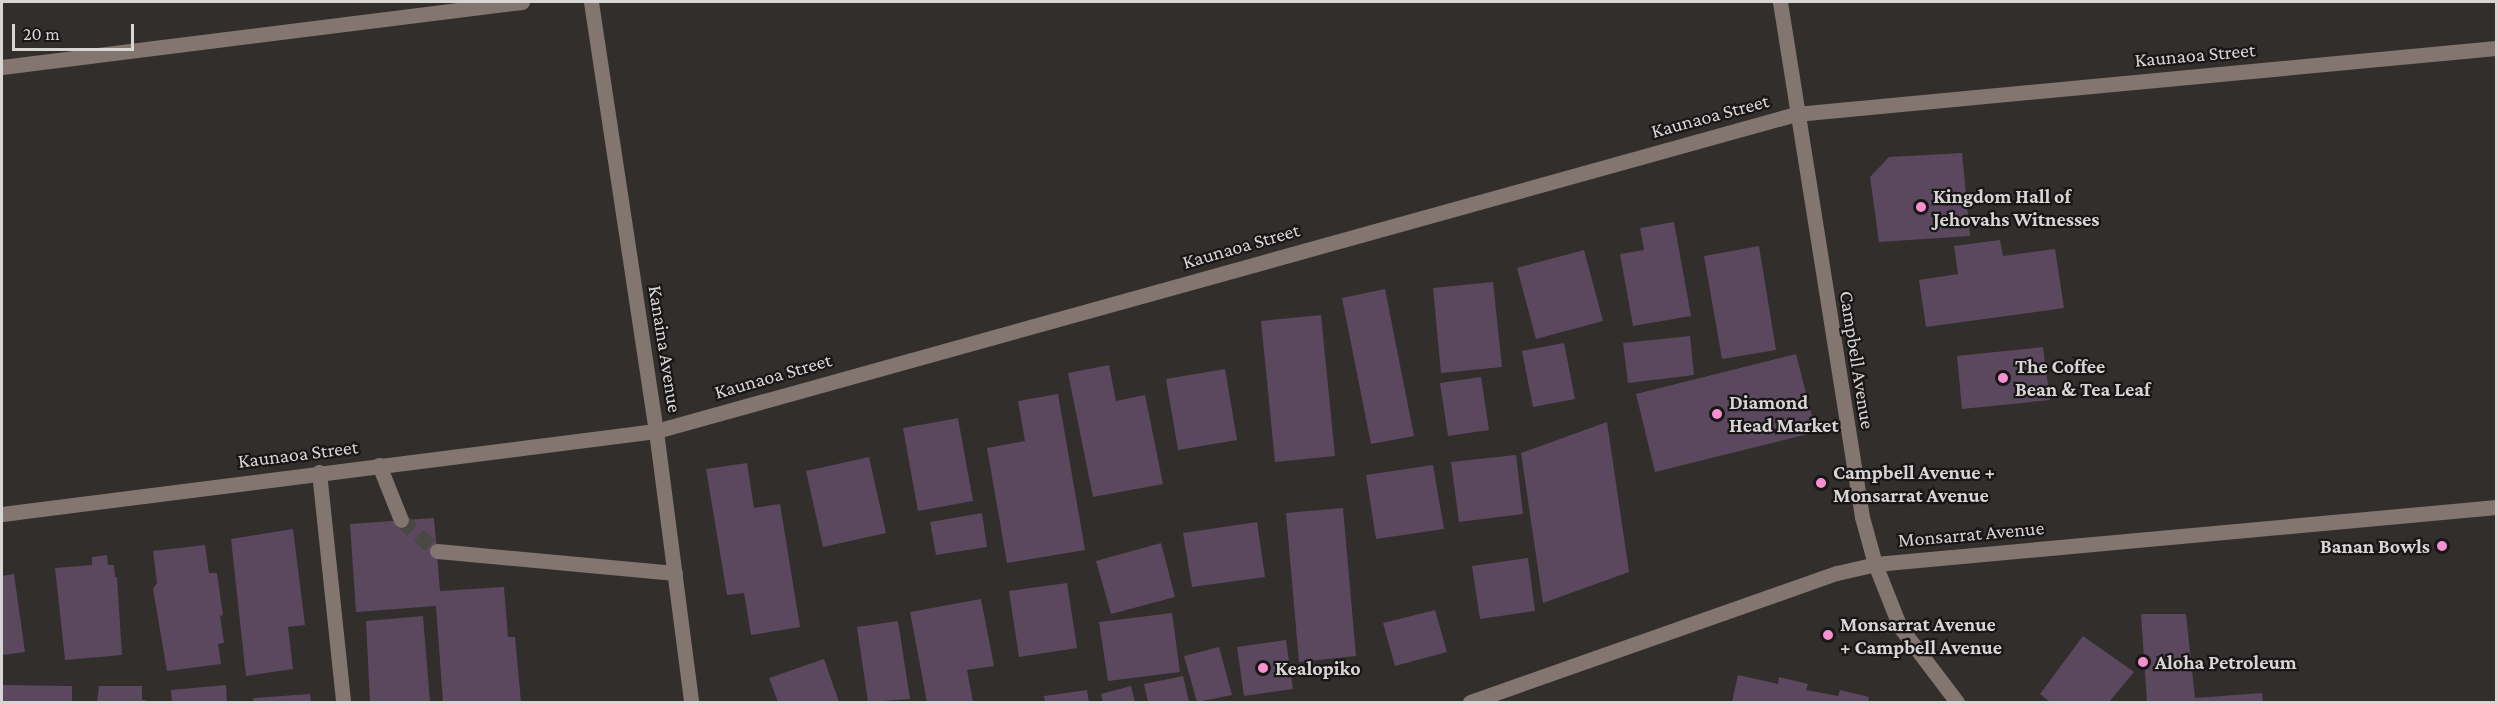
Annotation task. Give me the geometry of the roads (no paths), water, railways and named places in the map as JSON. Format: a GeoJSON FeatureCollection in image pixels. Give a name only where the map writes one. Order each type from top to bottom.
{"type":"FeatureCollection","features":[{"type":"Feature","properties":{"kind":"street"},"geometry":{"type":"LineString","coordinates":[[2,67],[522,2]]}},
{"type":"Feature","properties":{"kind":"street","name":"Kanaina Avenue"},"geometry":{"type":"LineString","coordinates":[[591,2],[656,431],[691,702]]}},
{"type":"Feature","properties":{"kind":"street","name":"Campbell Avenue"},"geometry":{"type":"LineString","coordinates":[[1780,2],[1796,114],[1862,517],[1875,564],[1900,627],[1957,702]]}},
{"type":"Feature","properties":{"kind":"street","name":"Kaunaoa Street"},"geometry":{"type":"LineString","coordinates":[[2,514],[656,431],[1796,114],[2496,48]]}},
{"type":"Feature","properties":{"kind":"street"},"geometry":{"type":"LineString","coordinates":[[379,465],[401,520]]}},
{"type":"Feature","properties":{"kind":"street"},"geometry":{"type":"LineString","coordinates":[[319,472],[343,702]]}},
{"type":"Feature","properties":{"kind":"street","name":"Monsarrat Avenue"},"geometry":{"type":"LineString","coordinates":[[1470,702],[1816,581],[1875,564],[2496,507]]}},
{"type":"Feature","properties":{"kind":"street"},"geometry":{"type":"LineString","coordinates":[[437,550],[675,573]]}},
{"type":"Feature","properties":{"kind":"tunnel"},"geometry":{"type":"LineString","coordinates":[[401,520],[437,551]]}},
{"type":"Feature","properties":{"kind":"place","name":"Kingdom Hall of Jehovahs Witnesses"},"geometry":{"type":"Point","coordinates":[1921,207]}},
{"type":"Feature","properties":{"kind":"place","name":"The Coffee Bean & Tea Leaf"},"geometry":{"type":"Point","coordinates":[2003,378]}},
{"type":"Feature","properties":{"kind":"place","name":"Diamond Head Market"},"geometry":{"type":"Point","coordinates":[1717,414]}},
{"type":"Feature","properties":{"kind":"place","name":"Campbell Avenue + Monsarrat Avenue"},"geometry":{"type":"Point","coordinates":[1821,483]}},
{"type":"Feature","properties":{"kind":"place","name":"Banan Bowls"},"geometry":{"type":"Point","coordinates":[2442,546]}},
{"type":"Feature","properties":{"kind":"place","name":"Monsarrat Avenue + Campbell Avenue"},"geometry":{"type":"Point","coordinates":[1828,635]}},
{"type":"Feature","properties":{"kind":"place","name":"Aloha Petroleum"},"geometry":{"type":"Point","coordinates":[2143,662]}},
{"type":"Feature","properties":{"kind":"place","name":"Kealopiko"},"geometry":{"type":"Point","coordinates":[1263,668]}}]}
